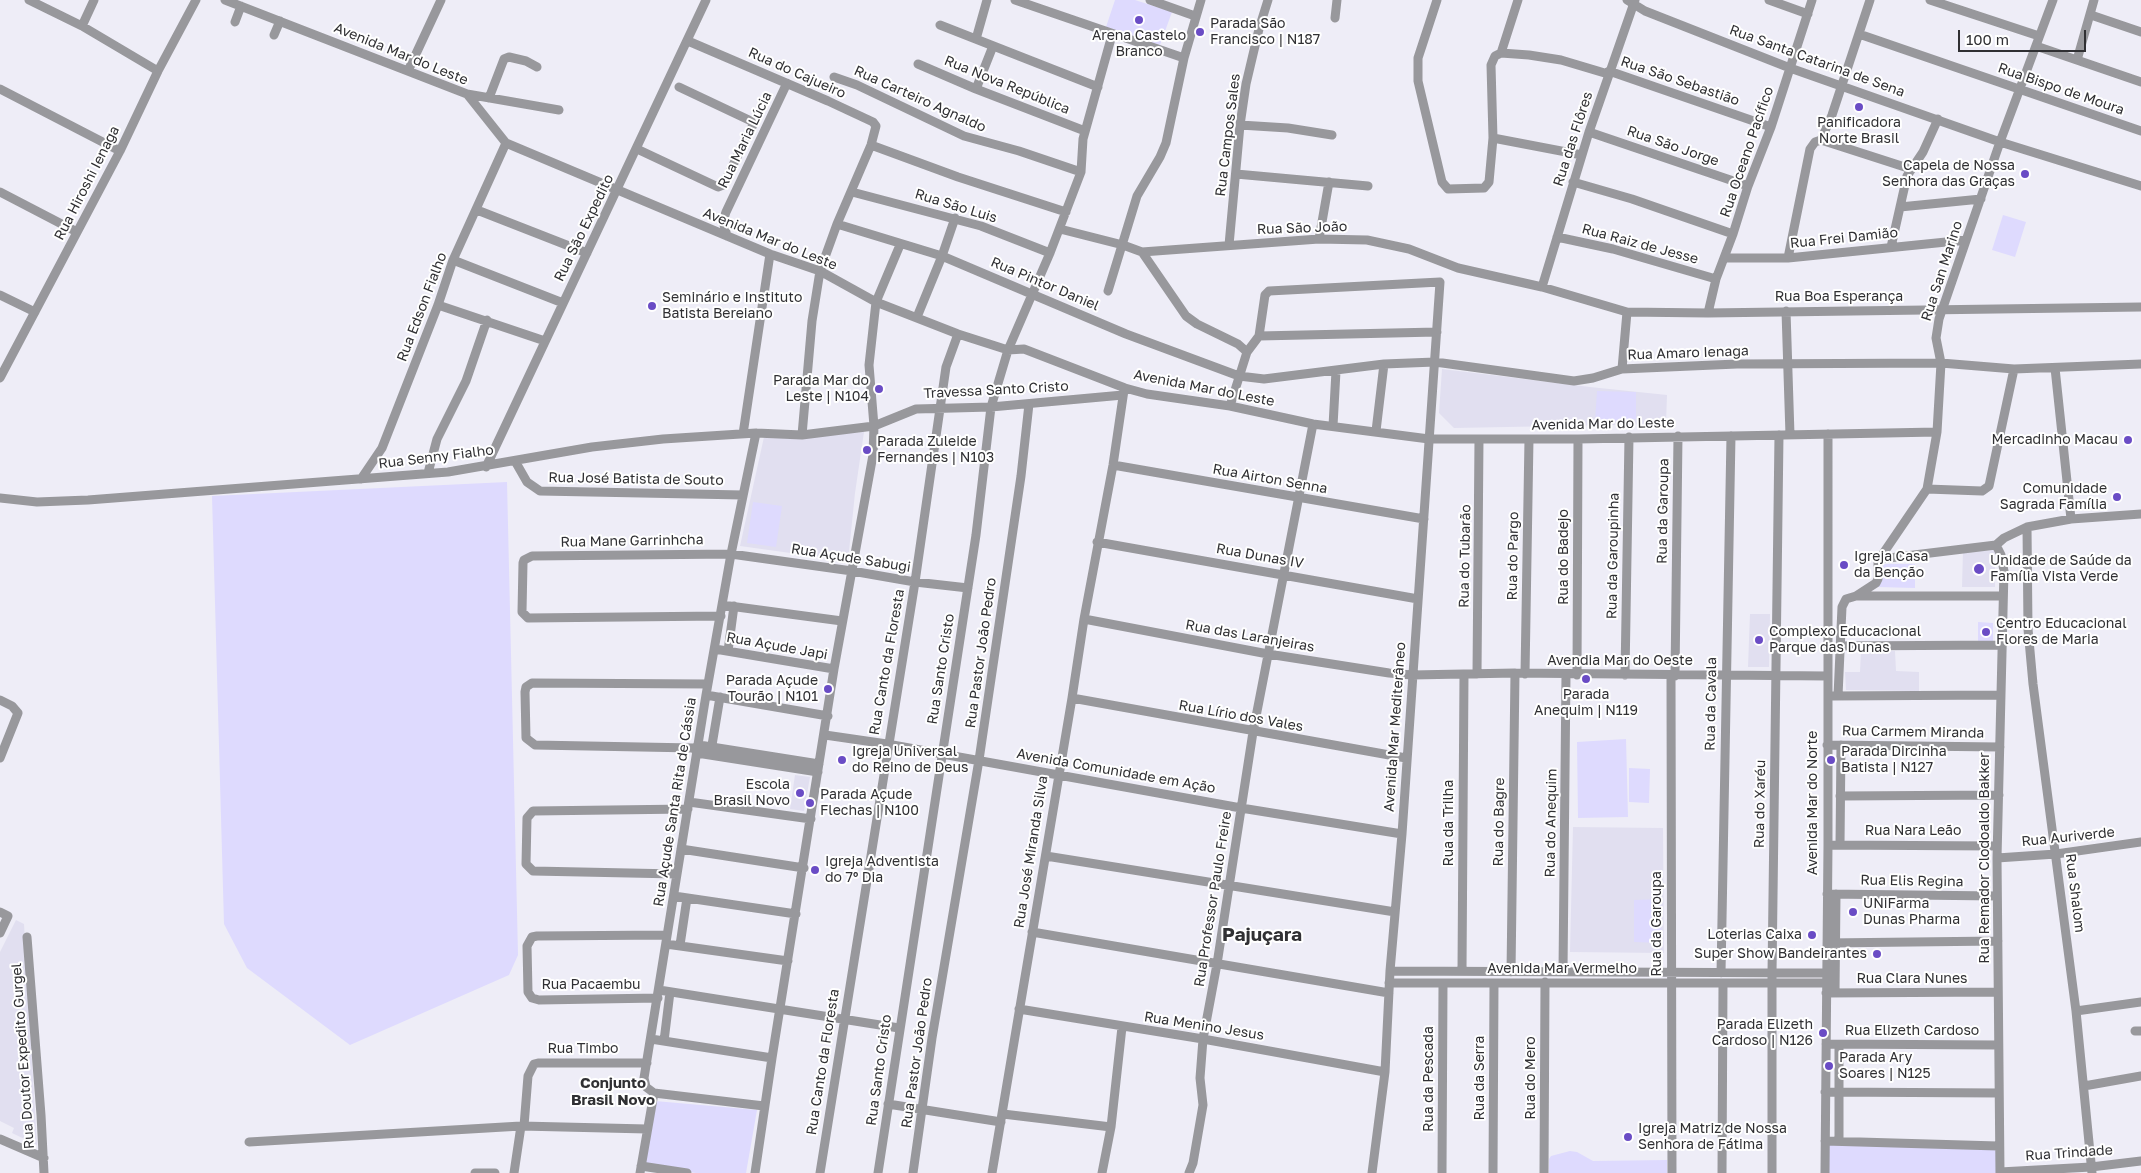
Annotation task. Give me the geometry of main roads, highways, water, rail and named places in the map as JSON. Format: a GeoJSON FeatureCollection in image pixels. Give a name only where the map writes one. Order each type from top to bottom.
{"type":"FeatureCollection","features":[{"type":"Feature","properties":{"kind":"place","name":"Arena Castelo Branco"},"geometry":{"type":"Point","coordinates":[1139,20]}},
{"type":"Feature","properties":{"kind":"place","name":"Parada São Francisco | N187"},"geometry":{"type":"Point","coordinates":[1200,32]}},
{"type":"Feature","properties":{"kind":"place","name":"Panificadora Norte Brasil"},"geometry":{"type":"Point","coordinates":[1859,107]}},
{"type":"Feature","properties":{"kind":"place","name":"Capela de Nossa Senhora das Graças"},"geometry":{"type":"Point","coordinates":[2025,174]}},
{"type":"Feature","properties":{"kind":"place","name":"Seminário e Instituto Batista Bereiano"},"geometry":{"type":"Point","coordinates":[652,306]}},
{"type":"Feature","properties":{"kind":"place","name":"Parada Mar do Leste | N104"},"geometry":{"type":"Point","coordinates":[879,389]}},
{"type":"Feature","properties":{"kind":"place","name":"Mercadinho Macau"},"geometry":{"type":"Point","coordinates":[2128,440]}},
{"type":"Feature","properties":{"kind":"place","name":"Parada Zuleide Fernandes | N103"},"geometry":{"type":"Point","coordinates":[867,450]}},
{"type":"Feature","properties":{"kind":"place","name":"Comunidade Sagrada Família"},"geometry":{"type":"Point","coordinates":[2117,497]}},
{"type":"Feature","properties":{"kind":"place","name":"Igreja Casa da Benção"},"geometry":{"type":"Point","coordinates":[1844,565]}},
{"type":"Feature","properties":{"kind":"place","name":"Unidade de Saúde da Família Vista Verde"},"geometry":{"type":"Point","coordinates":[1979,569]}},
{"type":"Feature","properties":{"kind":"place","name":"Centro Educacional Flores de Maria"},"geometry":{"type":"Point","coordinates":[1986,632]}},
{"type":"Feature","properties":{"kind":"place","name":"Complexo Educacional Parque das Dunas"},"geometry":{"type":"Point","coordinates":[1759,640]}},
{"type":"Feature","properties":{"kind":"place","name":"Parada Anequim | N119"},"geometry":{"type":"Point","coordinates":[1586,679]}},
{"type":"Feature","properties":{"kind":"place","name":"Parada Açude Tourão | N101"},"geometry":{"type":"Point","coordinates":[828,689]}},
{"type":"Feature","properties":{"kind":"place","name":"Igreja Universal do Reino de Deus"},"geometry":{"type":"Point","coordinates":[842,760]}},
{"type":"Feature","properties":{"kind":"place","name":"Parada Dircinha Batista | N127"},"geometry":{"type":"Point","coordinates":[1831,760]}},
{"type":"Feature","properties":{"kind":"place","name":"Escola Brasil Novo"},"geometry":{"type":"Point","coordinates":[800,793]}},
{"type":"Feature","properties":{"kind":"place","name":"Parada Açude Flechas | N100"},"geometry":{"type":"Point","coordinates":[810,803]}},
{"type":"Feature","properties":{"kind":"place","name":"Igreja Adventista do 7º Dia"},"geometry":{"type":"Point","coordinates":[815,870]}},
{"type":"Feature","properties":{"kind":"place","name":"UNiFarma Dunas Pharma"},"geometry":{"type":"Point","coordinates":[1853,912]}},
{"type":"Feature","properties":{"kind":"place","name":"Loterias Caixa"},"geometry":{"type":"Point","coordinates":[1812,935]}},
{"type":"Feature","properties":{"kind":"place","name":"Super Show Bandeirantes"},"geometry":{"type":"Point","coordinates":[1877,954]}},
{"type":"Feature","properties":{"kind":"place","name":"Parada Elizeth Cardoso | N126"},"geometry":{"type":"Point","coordinates":[1823,1033]}},
{"type":"Feature","properties":{"kind":"place","name":"Parada Ary Soares | N125"},"geometry":{"type":"Point","coordinates":[1829,1066]}},
{"type":"Feature","properties":{"kind":"place","name":"Igreja Matriz de Nossa Senhora de Fátima"},"geometry":{"type":"Point","coordinates":[1628,1137]}},
{"type":"Feature","properties":{"kind":"district","name":"Pajuçara"},"geometry":{"type":"Point","coordinates":[1262,935]}},
{"type":"Feature","properties":{"kind":"district","name":"Conjunto Brasil Novo"},"geometry":{"type":"Point","coordinates":[613,1092]}}]}
